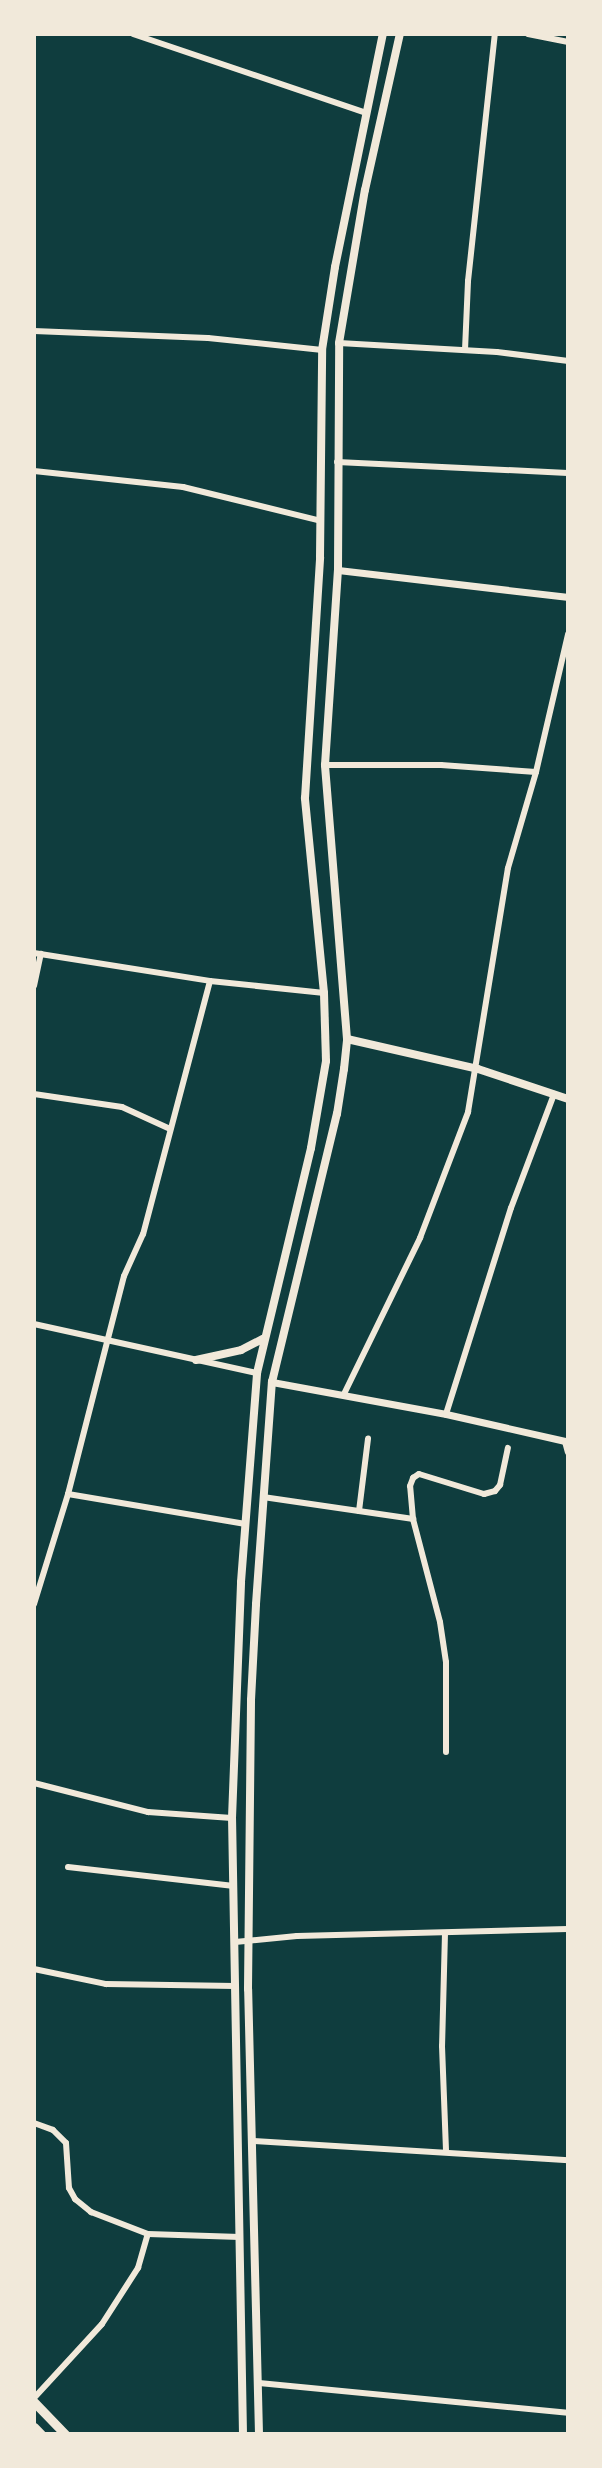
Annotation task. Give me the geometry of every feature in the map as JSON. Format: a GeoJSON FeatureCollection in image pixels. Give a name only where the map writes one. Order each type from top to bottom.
{"type":"FeatureCollection","features":[{"type":"Feature","properties":{"kind":"main road"},"geometry":{"type":"LineString","coordinates":[[243,2434],[232,1818],[245,1524],[257,1373],[299,1197],[326,1061],[324,993],[305,798],[322,521],[322,350],[335,267],[383,34]]}},
{"type":"Feature","properties":{"kind":"main road"},"geometry":{"type":"LineString","coordinates":[[259,2434],[249,1941],[251,1700],[272,1382],[337,1114],[347,1039],[325,765],[338,570],[339,343],[365,190],[400,34]]}},
{"type":"Feature","properties":{"kind":"main road"},"geometry":{"type":"LineString","coordinates":[[312,879],[332,876]]}},
{"type":"Feature","properties":{"kind":"main road"},"geometry":{"type":"LineString","coordinates":[[347,1039],[478,1069],[568,1099]]}},
{"type":"Feature","properties":{"kind":"main road"},"geometry":{"type":"LineString","coordinates":[[299,1197],[315,1203]]}},
{"type":"Feature","properties":{"kind":"main road"},"geometry":{"type":"LineString","coordinates":[[196,1360],[241,1350],[263,1339]]}},
{"type":"Feature","properties":{"kind":"main road"},"geometry":{"type":"LineString","coordinates":[[235,1699],[251,1700]]}},
{"type":"Feature","properties":{"kind":"main road"},"geometry":{"type":"LineString","coordinates":[[34,2400],[65,2434]]}},
{"type":"Feature","properties":{"kind":"main road"},"geometry":{"type":"LineString","coordinates":[[34,2427],[41,2434]]}},
{"type":"Feature","properties":{"kind":"street"},"geometry":{"type":"LineString","coordinates":[[133,34],[366,113]]}},
{"type":"Feature","properties":{"kind":"street"},"geometry":{"type":"LineString","coordinates":[[465,350],[468,281],[495,34]]}},
{"type":"Feature","properties":{"kind":"street"},"geometry":{"type":"LineString","coordinates":[[528,34],[568,42]]}},
{"type":"Feature","properties":{"kind":"street"},"geometry":{"type":"LineString","coordinates":[[34,331],[208,338],[322,350]]}},
{"type":"Feature","properties":{"kind":"street"},"geometry":{"type":"LineString","coordinates":[[339,343],[465,350],[568,361]]}},
{"type":"Feature","properties":{"kind":"street"},"geometry":{"type":"LineString","coordinates":[[337,462],[568,473]]}},
{"type":"Feature","properties":{"kind":"street"},"geometry":{"type":"LineString","coordinates":[[34,471],[183,487],[322,521]]}},
{"type":"Feature","properties":{"kind":"street"},"geometry":{"type":"LineString","coordinates":[[338,570],[568,597]]}},
{"type":"Feature","properties":{"kind":"street"},"geometry":{"type":"LineString","coordinates":[[344,1394],[420,1238],[454,1157],[478,1069],[508,868],[536,772],[568,634]]}},
{"type":"Feature","properties":{"kind":"street"},"geometry":{"type":"LineString","coordinates":[[325,765],[441,765],[536,772]]}},
{"type":"Feature","properties":{"kind":"street"},"geometry":{"type":"LineString","coordinates":[[34,986],[38,954],[210,981],[324,993]]}},
{"type":"Feature","properties":{"kind":"street"},"geometry":{"type":"LineString","coordinates":[[34,1604],[68,1494],[124,1276],[143,1234],[210,981]]}},
{"type":"Feature","properties":{"kind":"street"},"geometry":{"type":"LineString","coordinates":[[34,1094],[122,1107],[170,1129]]}},
{"type":"Feature","properties":{"kind":"street"},"geometry":{"type":"LineString","coordinates":[[446,1414],[511,1208],[554,1094]]}},
{"type":"Feature","properties":{"kind":"street"},"geometry":{"type":"LineString","coordinates":[[34,1324],[257,1373]]}},
{"type":"Feature","properties":{"kind":"street"},"geometry":{"type":"LineString","coordinates":[[272,1382],[446,1414],[566,1441],[568,1452]]}},
{"type":"Feature","properties":{"kind":"street"},"geometry":{"type":"LineString","coordinates":[[359,1511],[368,1439]]}},
{"type":"Feature","properties":{"kind":"street"},"geometry":{"type":"LineString","coordinates":[[446,1752],[446,1662],[440,1622],[413,1519],[410,1486],[419,1474],[484,1494],[495,1491],[500,1485],[508,1448]]}},
{"type":"Feature","properties":{"kind":"street"},"geometry":{"type":"LineString","coordinates":[[68,1494],[245,1524]]}},
{"type":"Feature","properties":{"kind":"street"},"geometry":{"type":"LineString","coordinates":[[263,1497],[413,1519]]}},
{"type":"Feature","properties":{"kind":"street"},"geometry":{"type":"LineString","coordinates":[[34,1783],[148,1812],[232,1818]]}},
{"type":"Feature","properties":{"kind":"street"},"geometry":{"type":"LineString","coordinates":[[68,1867],[234,1886]]}},
{"type":"Feature","properties":{"kind":"street"},"geometry":{"type":"LineString","coordinates":[[235,1942],[297,1936],[568,1929]]}},
{"type":"Feature","properties":{"kind":"street"},"geometry":{"type":"LineString","coordinates":[[445,1933],[442,2046],[446,2152]]}},
{"type":"Feature","properties":{"kind":"street"},"geometry":{"type":"LineString","coordinates":[[34,1969],[106,1984],[235,1986]]}},
{"type":"Feature","properties":{"kind":"street"},"geometry":{"type":"LineString","coordinates":[[34,2123],[53,2130],[66,2143],[67,2179],[75,2199],[91,2212],[148,2234],[240,2237]]}},
{"type":"Feature","properties":{"kind":"street"},"geometry":{"type":"LineString","coordinates":[[253,2141],[568,2160]]}},
{"type":"Feature","properties":{"kind":"street"},"geometry":{"type":"LineString","coordinates":[[34,2400],[102,2324],[138,2268],[148,2234]]}},
{"type":"Feature","properties":{"kind":"street"},"geometry":{"type":"LineString","coordinates":[[259,2383],[568,2413]]}}]}
